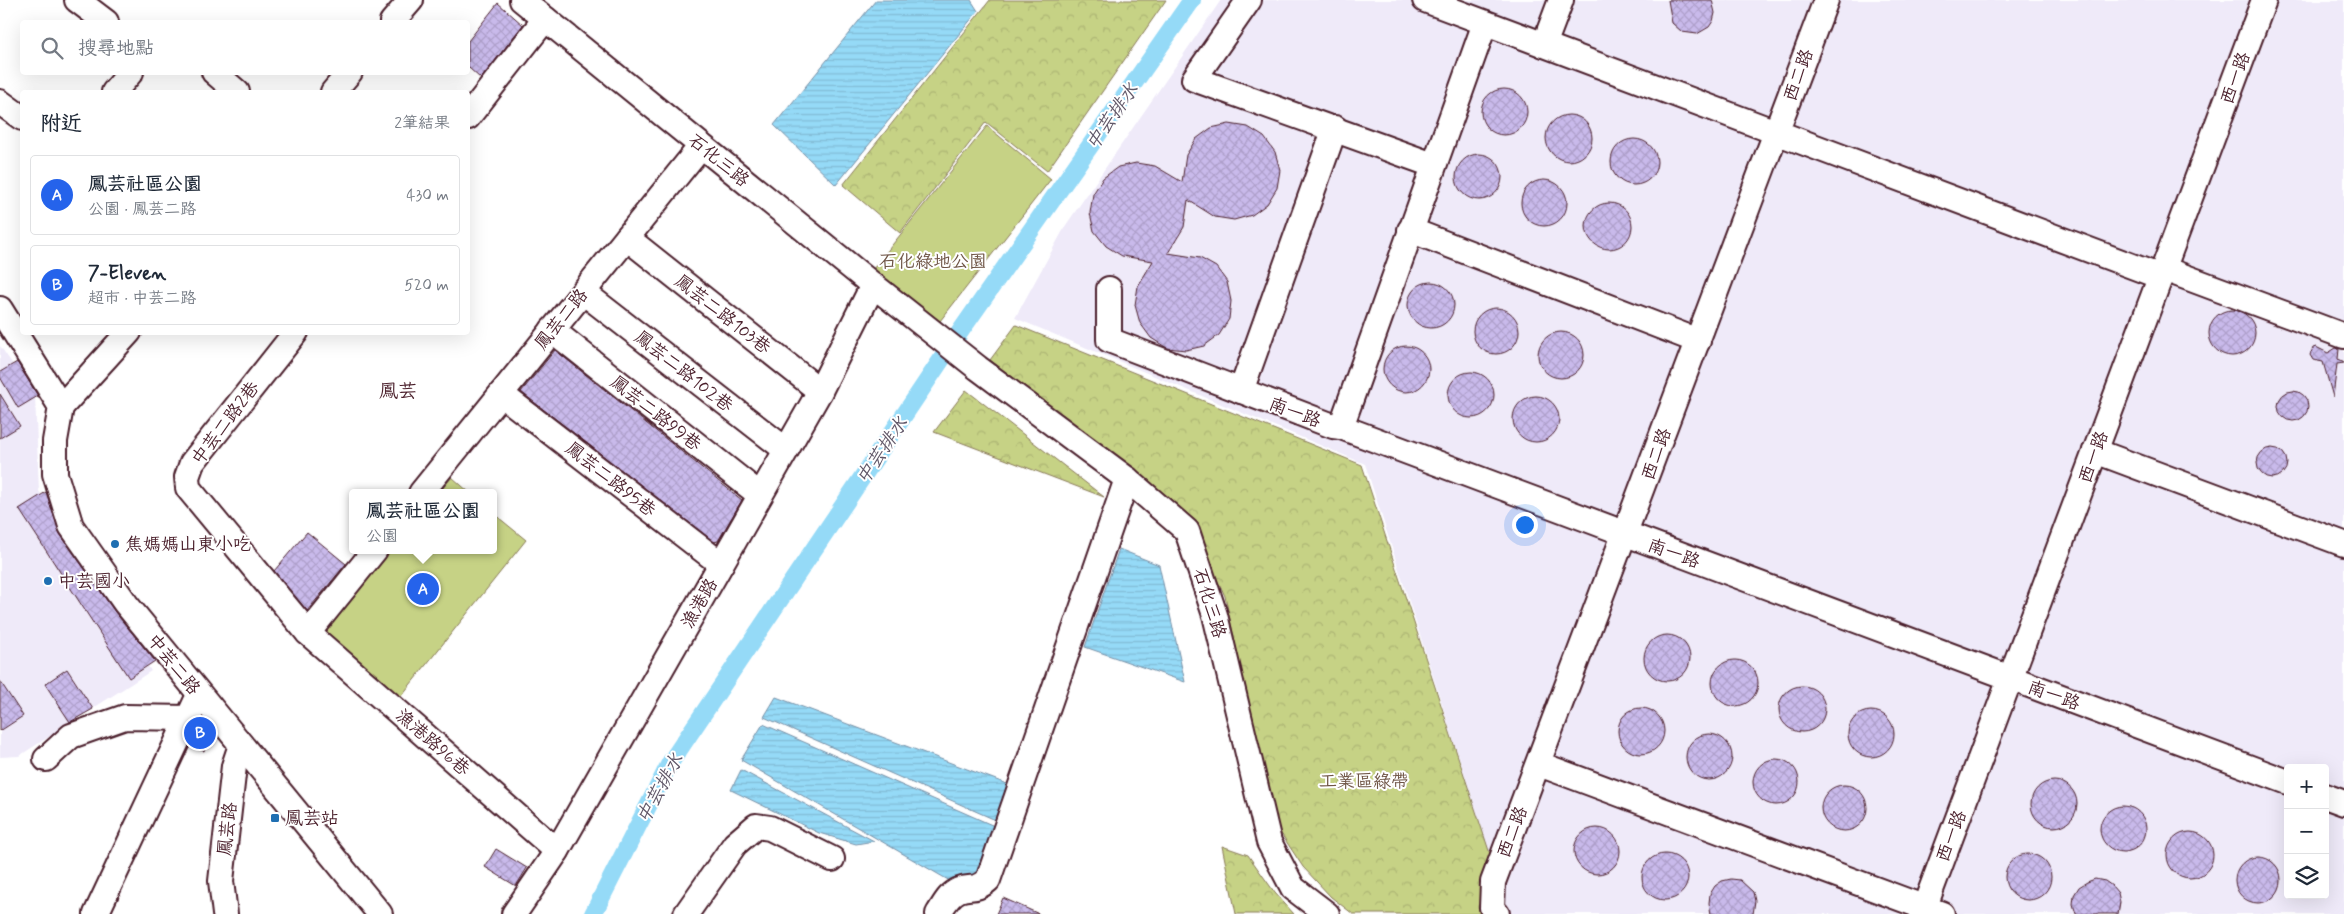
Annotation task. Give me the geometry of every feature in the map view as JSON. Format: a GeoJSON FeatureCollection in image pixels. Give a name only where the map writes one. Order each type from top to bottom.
{"type":"FeatureCollection","features":[{"type":"Feature","properties":{"kind":"street"},"geometry":{"type":"LineString","coordinates":[[77,0],[103,20]]}},
{"type":"Feature","properties":{"kind":"street"},"geometry":{"type":"LineString","coordinates":[[394,20],[411,0]]}},
{"type":"Feature","properties":{"kind":"street","name":"石化三路"},"geometry":{"type":"LineString","coordinates":[[522,0],[873,285],[978,368],[1127,479],[1187,531],[1215,615],[1269,842],[1293,888],[1327,914]]}},
{"type":"Feature","properties":{"kind":"street"},"geometry":{"type":"LineString","coordinates":[[1248,0],[1194,79],[1433,165]]}},
{"type":"Feature","properties":{"kind":"street"},"geometry":{"type":"LineString","coordinates":[[1425,0],[1777,133],[2162,273],[2344,336]]}},
{"type":"Feature","properties":{"kind":"street"},"geometry":{"type":"LineString","coordinates":[[1544,45],[1561,0]]}},
{"type":"Feature","properties":{"kind":"street","name":"西二路"},"geometry":{"type":"LineString","coordinates":[[1495,911],[1493,882],[1826,0]]}},
{"type":"Feature","properties":{"kind":"street","name":"西一路"},"geometry":{"type":"LineString","coordinates":[[1929,912],[2011,679],[2264,0]]}},
{"type":"Feature","properties":{"kind":"street"},"geometry":{"type":"LineString","coordinates":[[470,114],[545,19]]}},
{"type":"Feature","properties":{"kind":"street"},"geometry":{"type":"LineString","coordinates":[[1341,427],[1433,165],[1486,23]]}},
{"type":"Feature","properties":{"kind":"street"},"geometry":{"type":"LineString","coordinates":[[116,90],[128,75]]}},
{"type":"Feature","properties":{"kind":"street"},"geometry":{"type":"LineString","coordinates":[[217,75],[235,90]]}},
{"type":"Feature","properties":{"kind":"street"},"geometry":{"type":"LineString","coordinates":[[335,90],[347,75]]}},
{"type":"Feature","properties":{"kind":"street"},"geometry":{"type":"LineString","coordinates":[[0,102],[20,117]]}},
{"type":"Feature","properties":{"kind":"street"},"geometry":{"type":"LineString","coordinates":[[1241,391],[1334,128]]}},
{"type":"Feature","properties":{"kind":"street","name":"鳳芸二路"},"geometry":{"type":"LineString","coordinates":[[425,489],[701,146]]}},
{"type":"Feature","properties":{"kind":"street"},"geometry":{"type":"LineString","coordinates":[[1410,230],[1698,341]]}},
{"type":"Feature","properties":{"kind":"street","name":"鳳芸二路103巷"},"geometry":{"type":"LineString","coordinates":[[627,238],[820,390]]}},
{"type":"Feature","properties":{"kind":"street","name":"漁港路"},"geometry":{"type":"LineString","coordinates":[[514,914],[557,851],[721,564],[820,390],[873,285]]}},
{"type":"Feature","properties":{"kind":"street","name":"南一路"},"geometry":{"type":"LineString","coordinates":[[1109,289],[1109,340],[1333,426],[1341,427],[2284,781]]}},
{"type":"Feature","properties":{"kind":"street","name":"鳳芸二路102巷"},"geometry":{"type":"LineString","coordinates":[[583,292],[786,450]]}},
{"type":"Feature","properties":{"kind":"street"},"geometry":{"type":"LineString","coordinates":[[0,309],[62,408],[126,335]]}},
{"type":"Feature","properties":{"kind":"street","name":"鳳芸二路99巷"},"geometry":{"type":"LineString","coordinates":[[552,330],[760,495]]}},
{"type":"Feature","properties":{"kind":"street","name":"中芸二路2巷"},"geometry":{"type":"LineString","coordinates":[[294,335],[192,463],[187,477],[188,488],[308,633]]}},
{"type":"Feature","properties":{"kind":"street","name":"鳳芸二路95巷"},"geometry":{"type":"LineString","coordinates":[[502,394],[721,564]]}},
{"type":"Feature","properties":{"kind":"street","name":"中芸二路"},"geometry":{"type":"LineString","coordinates":[[62,408],[54,441],[55,474],[72,526],[126,604],[380,914]]}},
{"type":"Feature","properties":{"kind":"street"},"geometry":{"type":"LineString","coordinates":[[2095,451],[2344,544]]}},
{"type":"Feature","properties":{"kind":"street"},"geometry":{"type":"LineString","coordinates":[[938,914],[948,897],[960,890],[980,888],[988,880],[1127,479]]}},
{"type":"Feature","properties":{"kind":"street"},"geometry":{"type":"LineString","coordinates":[[308,633],[372,554]]}},
{"type":"Feature","properties":{"kind":"street","name":"漁港路96巷"},"geometry":{"type":"LineString","coordinates":[[308,633],[557,851]]}},
{"type":"Feature","properties":{"kind":"street"},"geometry":{"type":"LineString","coordinates":[[94,914],[190,718],[199,695]]}},
{"type":"Feature","properties":{"kind":"street"},"geometry":{"type":"LineString","coordinates":[[46,759],[71,736],[125,717],[190,718]]}},
{"type":"Feature","properties":{"kind":"street","name":"鳳芸路"},"geometry":{"type":"LineString","coordinates":[[224,914],[221,881],[234,766],[241,745]]}},
{"type":"Feature","properties":{"kind":"street"},"geometry":{"type":"LineString","coordinates":[[1539,764],[1929,912]]}},
{"type":"Feature","properties":{"kind":"street"},"geometry":{"type":"LineString","coordinates":[[2329,797],[2344,803]]}},
{"type":"Feature","properties":{"kind":"street"},"geometry":{"type":"LineString","coordinates":[[686,914],[735,844],[756,826],[770,828],[832,859]]}},
{"type":"Feature","properties":{"kind":"shaded area"},"geometry":{"type":"Polygon","coordinates":[[[1221,0],[2344,0],[2344,914],[1484,914],[1493,863],[1365,464],[1015,318],[1066,225],[1221,0]]]}},
{"type":"Feature","properties":{"kind":"shaded area","name":"中芸國小"},"geometry":{"type":"Polygon","coordinates":[[[0,346],[35,396],[39,491],[151,671],[19,756],[0,757],[0,346]]]}},
{"type":"Feature","properties":{"kind":"green space"},"geometry":{"type":"Polygon","coordinates":[[[990,0],[1166,0],[1047,171],[986,122],[900,233],[843,185],[990,0]]]}},
{"type":"Feature","properties":{"kind":"green space","name":"石化綠地公園"},"geometry":{"type":"Polygon","coordinates":[[[987,126],[1051,179],[940,321],[873,269],[987,126]]]}},
{"type":"Feature","properties":{"kind":"green space","name":"工業區綠帶"},"geometry":{"type":"Polygon","coordinates":[[[1016,325],[1362,465],[1493,863],[1484,914],[1353,914],[1331,897],[1303,867],[1280,832],[1272,814],[1225,596],[1200,543],[1170,502],[1151,484],[990,360],[1016,325]]]}},
{"type":"Feature","properties":{"kind":"green space"},"geometry":{"type":"Polygon","coordinates":[[[966,390],[1104,497],[934,432],[966,390]]]}},
{"type":"Feature","properties":{"kind":"green space"},"geometry":{"type":"Polygon","coordinates":[[[452,477],[466,489],[442,489],[452,477]]]}},
{"type":"Feature","properties":{"kind":"green space"},"geometry":{"type":"Polygon","coordinates":[[[497,516],[526,540],[394,705],[319,637],[388,554],[497,554],[497,516]]]}},
{"type":"Feature","properties":{"kind":"green space"},"geometry":{"type":"Polygon","coordinates":[[[1222,846],[1248,855],[1275,893],[1294,914],[1236,914],[1222,846]]]}},
{"type":"Feature","properties":{"kind":"water"},"geometry":{"type":"Polygon","coordinates":[[[876,0],[971,0],[978,11],[836,185],[774,125],[876,0]]]}},
{"type":"Feature","properties":{"kind":"water"},"geometry":{"type":"Polygon","coordinates":[[[1119,549],[1159,565],[1185,682],[1085,647],[1119,549]]]}},
{"type":"Feature","properties":{"kind":"water"},"geometry":{"type":"Polygon","coordinates":[[[776,697],[1012,786],[1000,822],[764,717],[776,697]]]}},
{"type":"Feature","properties":{"kind":"water"},"geometry":{"type":"Polygon","coordinates":[[[763,724],[1001,829],[978,881],[950,881],[741,760],[763,724]]]}},
{"type":"Feature","properties":{"kind":"water"},"geometry":{"type":"Polygon","coordinates":[[[741,770],[874,841],[856,844],[819,833],[731,790],[741,770]]]}},
{"type":"Feature","properties":{"kind":"building"},"geometry":{"type":"Polygon","coordinates":[[[1668,0],[1712,0],[1715,13],[1713,21],[1709,27],[1697,34],[1682,32],[1672,23],[1668,0]]]}},
{"type":"Feature","properties":{"kind":"building"},"geometry":{"type":"Polygon","coordinates":[[[498,3],[523,25],[481,79],[470,69],[470,38],[498,3]]]}},
{"type":"Feature","properties":{"kind":"building"},"geometry":{"type":"Polygon","coordinates":[[[1499,89],[1509,89],[1523,99],[1527,112],[1523,125],[1517,131],[1509,135],[1499,135],[1485,125],[1481,117],[1481,107],[1491,93],[1499,89]]]}},
{"type":"Feature","properties":{"kind":"building"},"geometry":{"type":"Polygon","coordinates":[[[1564,115],[1574,115],[1588,125],[1592,138],[1588,151],[1582,157],[1574,161],[1564,161],[1550,151],[1546,143],[1546,133],[1556,119],[1564,115]]]}},
{"type":"Feature","properties":{"kind":"building"},"geometry":{"type":"Polygon","coordinates":[[[1229,124],[1248,127],[1264,137],[1275,152],[1280,170],[1277,188],[1267,204],[1252,215],[1234,220],[1215,217],[1188,200],[1184,227],[1168,253],[1200,258],[1216,267],[1227,282],[1231,301],[1229,319],[1219,335],[1204,346],[1186,350],[1167,348],[1151,338],[1140,323],[1135,305],[1138,286],[1153,261],[1122,256],[1106,246],[1094,231],[1090,213],[1093,194],[1103,178],[1118,167],[1136,163],[1155,166],[1182,182],[1186,155],[1196,139],[1211,128],[1229,124]]]}},
{"type":"Feature","properties":{"kind":"building"},"geometry":{"type":"Polygon","coordinates":[[[1629,139],[1639,139],[1653,149],[1657,162],[1653,175],[1647,181],[1639,185],[1629,185],[1615,175],[1611,167],[1611,157],[1621,143],[1629,139]]]}},
{"type":"Feature","properties":{"kind":"building"},"geometry":{"type":"Polygon","coordinates":[[[1474,154],[1484,154],[1498,164],[1502,177],[1498,190],[1492,196],[1484,200],[1474,200],[1460,190],[1456,182],[1456,172],[1466,158],[1474,154]]]}},
{"type":"Feature","properties":{"kind":"building"},"geometry":{"type":"Polygon","coordinates":[[[1539,180],[1549,180],[1563,190],[1567,203],[1563,216],[1557,222],[1549,226],[1539,226],[1525,216],[1521,208],[1521,198],[1531,184],[1539,180]]]}},
{"type":"Feature","properties":{"kind":"building"},"geometry":{"type":"Polygon","coordinates":[[[1604,203],[1614,203],[1628,213],[1632,226],[1628,239],[1622,245],[1614,249],[1604,249],[1590,239],[1586,231],[1586,221],[1596,207],[1604,203]]]}},
{"type":"Feature","properties":{"kind":"building"},"geometry":{"type":"Polygon","coordinates":[[[1426,282],[1436,282],[1450,292],[1454,305],[1450,318],[1444,324],[1436,328],[1426,328],[1412,318],[1408,310],[1408,300],[1418,286],[1426,282]]]}},
{"type":"Feature","properties":{"kind":"building"},"geometry":{"type":"Polygon","coordinates":[[[1491,308],[1501,308],[1515,318],[1519,331],[1515,344],[1509,350],[1501,354],[1491,354],[1477,344],[1473,336],[1473,326],[1483,312],[1491,308]]]}},
{"type":"Feature","properties":{"kind":"building"},"geometry":{"type":"Polygon","coordinates":[[[2232,310],[2245,314],[2251,320],[2255,333],[2251,346],[2245,352],[2232,356],[2219,352],[2213,346],[2209,333],[2213,320],[2219,314],[2232,310]]]}},
{"type":"Feature","properties":{"kind":"building"},"geometry":{"type":"Polygon","coordinates":[[[1556,332],[1566,332],[1580,342],[1584,355],[1580,368],[1574,374],[1566,378],[1556,378],[1542,368],[1538,360],[1538,350],[1548,336],[1556,332]]]}},
{"type":"Feature","properties":{"kind":"building"},"geometry":{"type":"Polygon","coordinates":[[[1401,346],[1411,346],[1425,356],[1429,369],[1425,382],[1419,388],[1411,392],[1401,392],[1387,382],[1383,374],[1383,364],[1393,350],[1401,346]]]}},
{"type":"Feature","properties":{"kind":"building"},"geometry":{"type":"Polygon","coordinates":[[[2316,347],[2328,353],[2336,348],[2339,349],[2338,359],[2344,363],[2337,364],[2333,397],[2323,362],[2313,360],[2310,355],[2313,348],[2316,347]]]}},
{"type":"Feature","properties":{"kind":"building"},"geometry":{"type":"Polygon","coordinates":[[[555,350],[742,500],[718,541],[714,542],[521,392],[555,350]]]}},
{"type":"Feature","properties":{"kind":"building"},"geometry":{"type":"Polygon","coordinates":[[[17,362],[38,396],[18,408],[0,377],[0,372],[17,362]]]}},
{"type":"Feature","properties":{"kind":"building"},"geometry":{"type":"Polygon","coordinates":[[[1466,372],[1476,372],[1490,382],[1494,395],[1490,408],[1484,414],[1476,418],[1466,418],[1452,408],[1448,400],[1448,390],[1458,376],[1466,372]]]}},
{"type":"Feature","properties":{"kind":"building"},"geometry":{"type":"Polygon","coordinates":[[[2293,391],[2304,395],[2308,406],[2304,417],[2293,421],[2282,417],[2278,406],[2282,395],[2293,391]]]}},
{"type":"Feature","properties":{"kind":"building"},"geometry":{"type":"Polygon","coordinates":[[[0,394],[20,426],[0,438],[0,394]]]}},
{"type":"Feature","properties":{"kind":"building"},"geometry":{"type":"Polygon","coordinates":[[[1531,396],[1541,396],[1555,406],[1559,419],[1555,432],[1549,438],[1541,442],[1531,442],[1517,432],[1513,424],[1513,414],[1523,400],[1531,396]]]}},
{"type":"Feature","properties":{"kind":"building"},"geometry":{"type":"Polygon","coordinates":[[[2272,448],[2283,452],[2287,463],[2283,474],[2272,478],[2261,474],[2257,463],[2261,452],[2272,448]]]}},
{"type":"Feature","properties":{"kind":"building"},"geometry":{"type":"Polygon","coordinates":[[[46,492],[60,534],[115,612],[155,661],[129,678],[19,509],[46,492]]]}},
{"type":"Feature","properties":{"kind":"building"},"geometry":{"type":"Polygon","coordinates":[[[307,532],[346,564],[307,611],[274,571],[307,532]]]}},
{"type":"Feature","properties":{"kind":"building"},"geometry":{"type":"Polygon","coordinates":[[[1662,635],[1672,635],[1686,645],[1690,658],[1686,671],[1680,677],[1672,681],[1662,681],[1648,671],[1644,663],[1644,653],[1654,639],[1662,635]]]}},
{"type":"Feature","properties":{"kind":"building"},"geometry":{"type":"Polygon","coordinates":[[[1730,660],[1740,660],[1754,670],[1758,683],[1754,696],[1748,702],[1740,706],[1730,706],[1716,696],[1712,688],[1712,678],[1722,664],[1730,660]]]}},
{"type":"Feature","properties":{"kind":"building"},"geometry":{"type":"Polygon","coordinates":[[[67,669],[93,709],[70,722],[45,684],[67,669]]]}},
{"type":"Feature","properties":{"kind":"building"},"geometry":{"type":"Polygon","coordinates":[[[0,681],[23,716],[0,731],[0,681]]]}},
{"type":"Feature","properties":{"kind":"building"},"geometry":{"type":"Polygon","coordinates":[[[1797,686],[1807,686],[1821,696],[1825,709],[1821,722],[1815,728],[1807,732],[1797,732],[1783,722],[1779,714],[1779,704],[1789,690],[1797,686]]]}},
{"type":"Feature","properties":{"kind":"building"},"geometry":{"type":"Polygon","coordinates":[[[1636,708],[1646,708],[1660,718],[1664,731],[1660,744],[1654,750],[1646,754],[1636,754],[1622,744],[1618,736],[1618,726],[1628,712],[1636,708]]]}},
{"type":"Feature","properties":{"kind":"building"},"geometry":{"type":"Polygon","coordinates":[[[1866,711],[1876,711],[1890,721],[1894,734],[1890,747],[1884,753],[1876,757],[1866,757],[1852,747],[1848,739],[1848,729],[1858,715],[1866,711]]]}},
{"type":"Feature","properties":{"kind":"building"},"geometry":{"type":"Polygon","coordinates":[[[203,720],[211,730],[204,751],[190,746],[203,720]]]}},
{"type":"Feature","properties":{"kind":"building"},"geometry":{"type":"Polygon","coordinates":[[[1704,734],[1714,734],[1728,744],[1732,757],[1728,770],[1722,776],[1714,780],[1704,780],[1690,770],[1686,762],[1686,752],[1696,738],[1704,734]]]}},
{"type":"Feature","properties":{"kind":"building"},"geometry":{"type":"Polygon","coordinates":[[[1771,759],[1781,759],[1795,769],[1799,782],[1795,795],[1789,801],[1781,805],[1771,805],[1757,795],[1753,787],[1753,777],[1763,763],[1771,759]]]}},
{"type":"Feature","properties":{"kind":"building"},"geometry":{"type":"Polygon","coordinates":[[[2049,781],[2059,781],[2073,791],[2077,804],[2073,817],[2067,823],[2059,827],[2049,827],[2035,817],[2031,809],[2031,799],[2041,785],[2049,781]]]}},
{"type":"Feature","properties":{"kind":"building"},"geometry":{"type":"Polygon","coordinates":[[[1839,785],[1849,785],[1863,795],[1867,808],[1863,821],[1857,827],[1849,831],[1839,831],[1825,821],[1821,813],[1821,803],[1831,789],[1839,785]]]}},
{"type":"Feature","properties":{"kind":"building"},"geometry":{"type":"Polygon","coordinates":[[[2118,806],[2128,806],[2142,816],[2146,829],[2142,842],[2136,848],[2128,852],[2118,852],[2104,842],[2100,834],[2100,824],[2110,810],[2118,806]]]}},
{"type":"Feature","properties":{"kind":"building"},"geometry":{"type":"Polygon","coordinates":[[[1592,828],[1602,828],[1616,838],[1620,851],[1616,864],[1610,870],[1602,874],[1592,874],[1578,864],[1574,856],[1574,846],[1584,832],[1592,828]]]}},
{"type":"Feature","properties":{"kind":"building"},"geometry":{"type":"Polygon","coordinates":[[[2185,832],[2195,832],[2209,842],[2213,855],[2209,868],[2203,874],[2195,878],[2185,878],[2171,868],[2167,860],[2167,850],[2177,836],[2185,832]]]}},
{"type":"Feature","properties":{"kind":"building"},"geometry":{"type":"Polygon","coordinates":[[[496,849],[527,868],[516,886],[485,867],[496,849]]]}},
{"type":"Feature","properties":{"kind":"building"},"geometry":{"type":"Polygon","coordinates":[[[1660,854],[1670,854],[1684,864],[1688,877],[1684,890],[1678,896],[1670,900],[1660,900],[1646,890],[1642,882],[1642,872],[1652,858],[1660,854]]]}},
{"type":"Feature","properties":{"kind":"building"},"geometry":{"type":"Polygon","coordinates":[[[2023,854],[2033,854],[2047,864],[2051,877],[2047,890],[2041,896],[2033,900],[2023,900],[2009,890],[2005,882],[2005,872],[2015,858],[2023,854]]]}},
{"type":"Feature","properties":{"kind":"building"},"geometry":{"type":"Polygon","coordinates":[[[2253,857],[2263,857],[2277,867],[2281,880],[2277,893],[2271,899],[2263,903],[2253,903],[2239,893],[2235,885],[2235,875],[2245,861],[2253,857]]]}},
{"type":"Feature","properties":{"kind":"building"},"geometry":{"type":"Polygon","coordinates":[[[2095,879],[2105,881],[2118,893],[2120,902],[2118,914],[2076,914],[2073,904],[2074,895],[2079,887],[2095,879]]]}},
{"type":"Feature","properties":{"kind":"building"},"geometry":{"type":"Polygon","coordinates":[[[1740,880],[1753,892],[1755,901],[1753,914],[1711,914],[1710,894],[1715,886],[1722,881],[1740,880]]]}},
{"type":"Feature","properties":{"kind":"building"},"geometry":{"type":"Polygon","coordinates":[[[1003,898],[1039,914],[996,914],[1003,898]]]}},
{"type":"Feature","properties":{"kind":"waterway","name":"中芸排水"},"geometry":{"type":"LineString","coordinates":[[593,914],[670,763],[962,329],[1192,0]]}},
{"type":"Feature","properties":{"kind":"place","name":"焦媽媽山東小吃"},"geometry":{"type":"Point","coordinates":[115,544]}},
{"type":"Feature","properties":{"kind":"place","name":"中芸國小"},"geometry":{"type":"Point","coordinates":[48,581]}},
{"type":"Feature","properties":{"kind":"place","name":"鳳芸社區公園"},"geometry":{"type":"Point","coordinates":[423,589]}},
{"type":"Feature","properties":{"kind":"place","name":"7-Eleven"},"geometry":{"type":"Point","coordinates":[200,733]}},
{"type":"Feature","properties":{"kind":"place","name":"鳳芸站"},"geometry":{"type":"Point","coordinates":[275,818]}},
{"type":"Feature","properties":{"kind":"district","name":"鳳芸"},"geometry":{"type":"Point","coordinates":[398,390]}}]}
